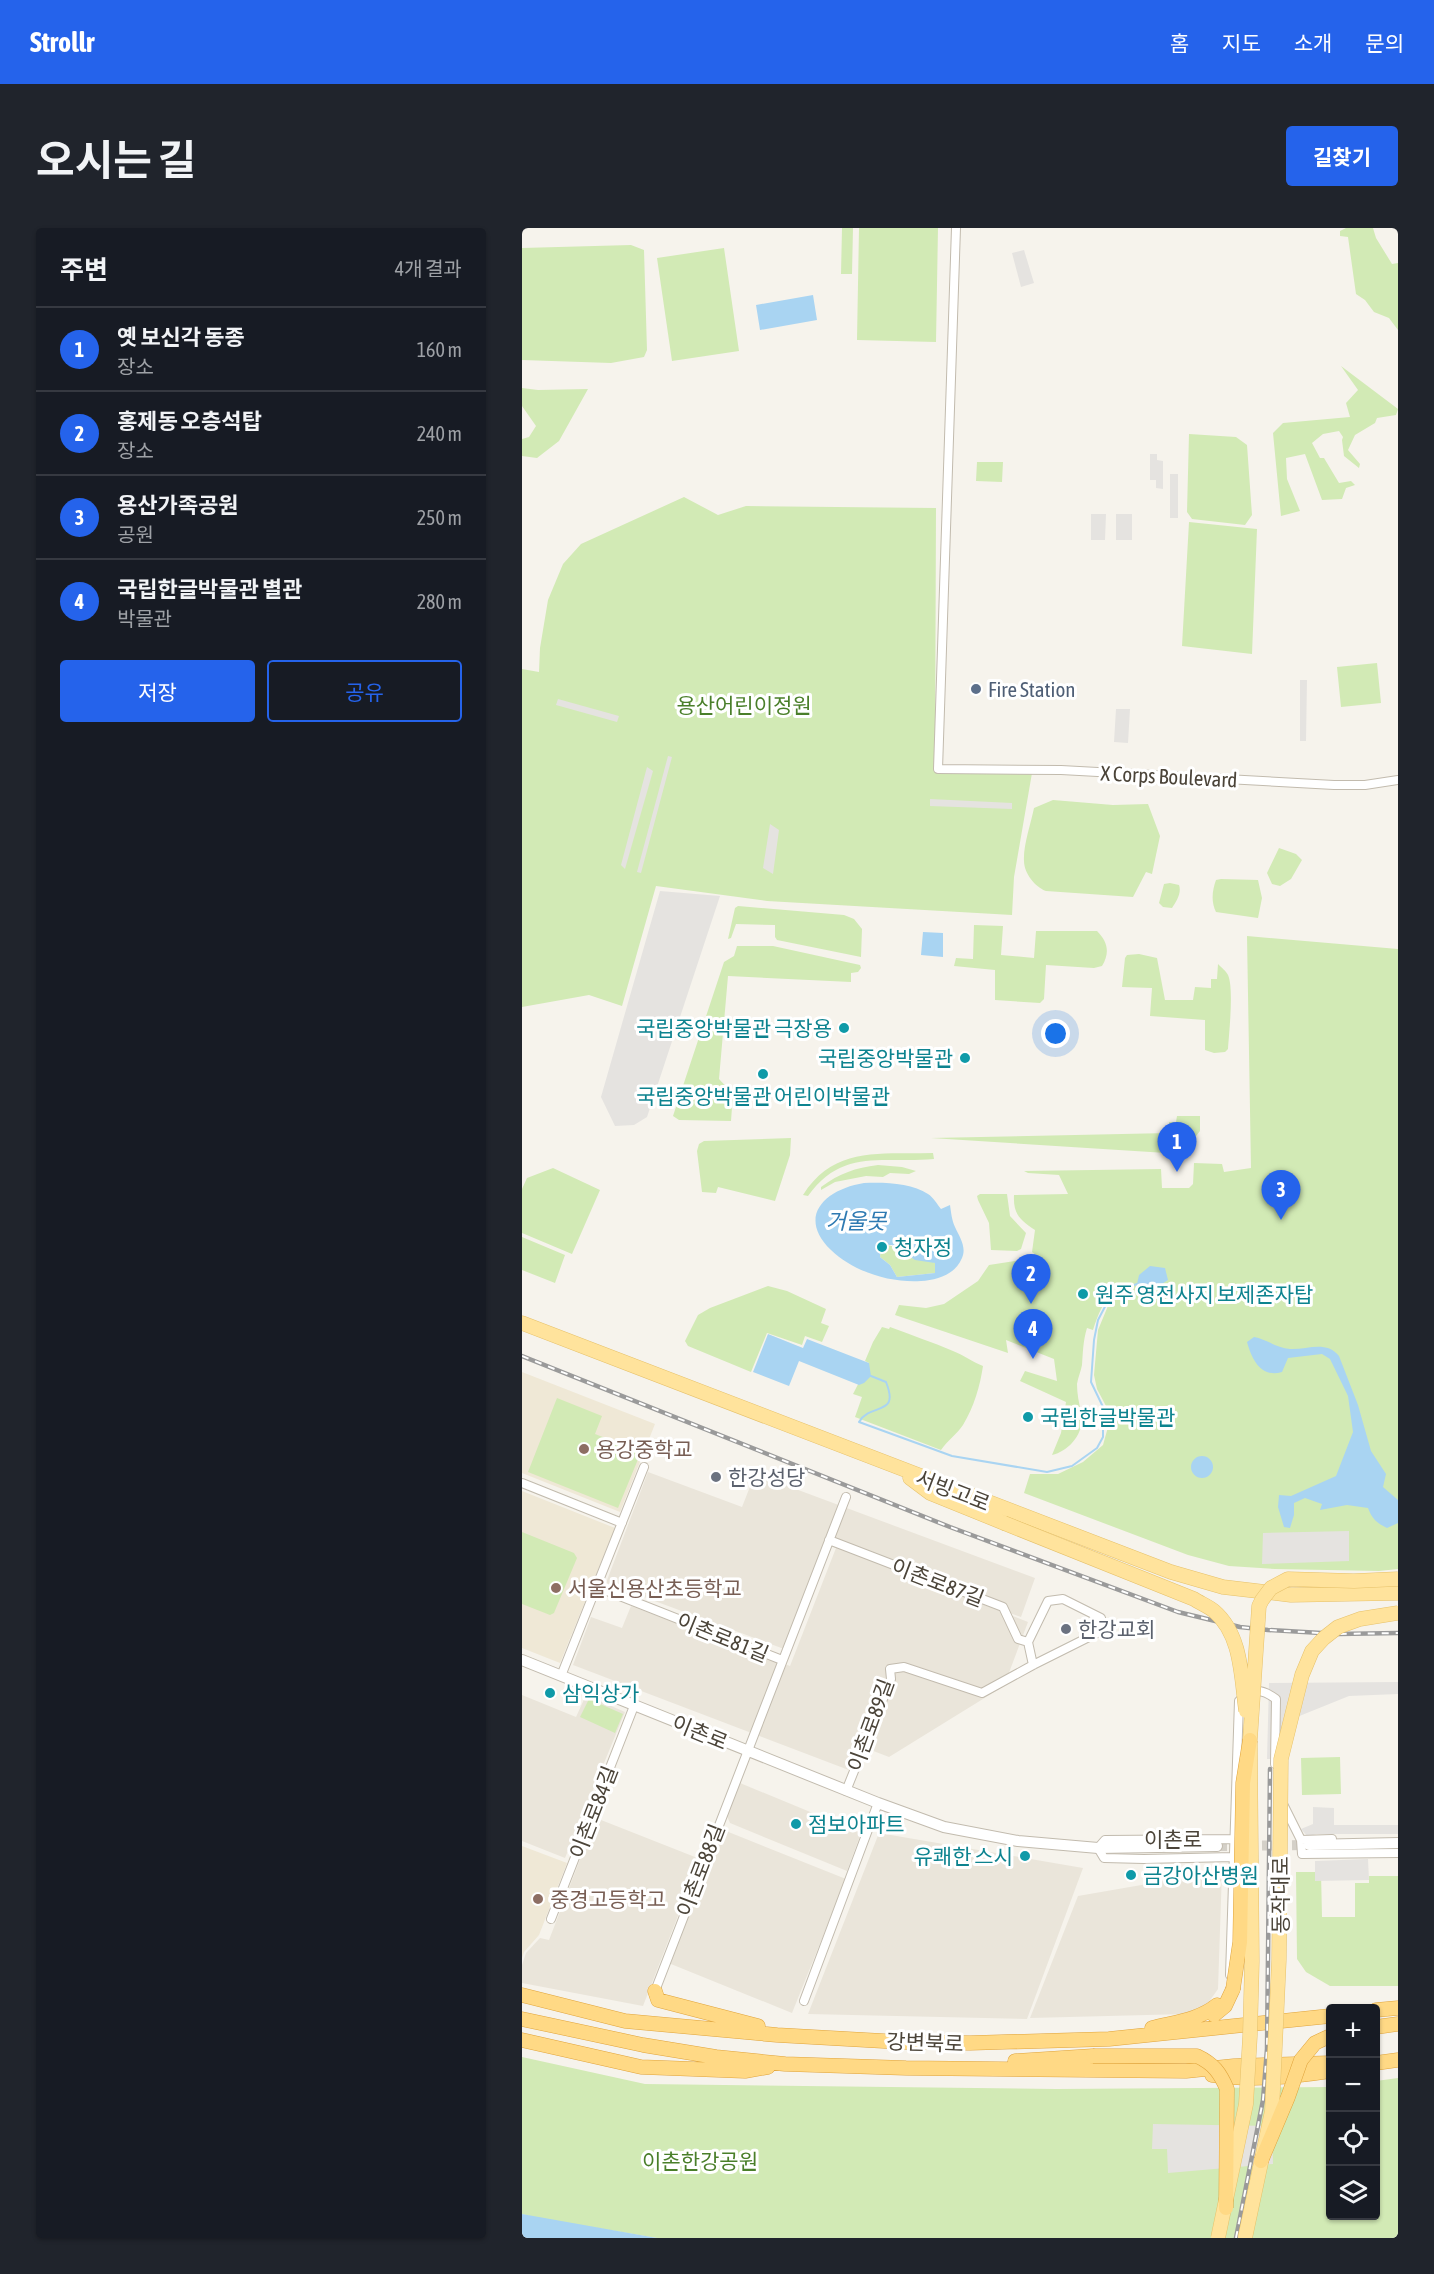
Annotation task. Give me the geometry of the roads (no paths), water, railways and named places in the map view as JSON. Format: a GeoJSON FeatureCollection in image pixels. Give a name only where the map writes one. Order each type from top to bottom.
{"type":"FeatureCollection","features":[{"type":"Feature","properties":{"kind":"highway"},"geometry":{"type":"LineString","coordinates":[[1180,2021],[1204,2019],[1217,2014],[1225,2006],[1233,1989],[1240,1942],[1243,1787],[1250,1740]]}},
{"type":"Feature","properties":{"kind":"highway"},"geometry":{"type":"LineString","coordinates":[[655,1991],[658,2000],[795,2036]]}},
{"type":"Feature","properties":{"kind":"highway","name":"강변북로"},"geometry":{"type":"LineString","coordinates":[[522,1995],[625,2021],[795,2036],[970,2043],[1109,2039],[1326,2016]]}},
{"type":"Feature","properties":{"kind":"highway"},"geometry":{"type":"LineString","coordinates":[[1109,2039],[1207,2014],[1217,2006]]}},
{"type":"Feature","properties":{"kind":"highway"},"geometry":{"type":"LineString","coordinates":[[1380,2010],[1398,2008]]}},
{"type":"Feature","properties":{"kind":"highway","name":"강변북로"},"geometry":{"type":"LineString","coordinates":[[522,2019],[716,2057],[784,2064],[1186,2071],[1234,2066],[1326,2063]]}},
{"type":"Feature","properties":{"kind":"highway"},"geometry":{"type":"LineString","coordinates":[[1380,2026],[1395,2024]]}},
{"type":"Feature","properties":{"kind":"highway"},"geometry":{"type":"LineString","coordinates":[[1261,2161],[1301,2060],[1316,2043],[1326,2038]]}},
{"type":"Feature","properties":{"kind":"highway"},"geometry":{"type":"LineString","coordinates":[[522,2040],[641,2067],[745,2071],[784,2064]]}},
{"type":"Feature","properties":{"kind":"highway"},"geometry":{"type":"LineString","coordinates":[[917,2068],[1093,2056],[1197,2056],[1211,2062],[1220,2073],[1227,2090],[1226,2208]]}},
{"type":"Feature","properties":{"kind":"highway"},"geometry":{"type":"LineString","coordinates":[[1380,2061],[1398,2059]]}},
{"type":"Feature","properties":{"kind":"highway","name":"강변북로"},"geometry":{"type":"LineString","coordinates":[[1186,2071],[1239,2079],[1291,2077],[1326,2071]]}},
{"type":"Feature","properties":{"kind":"main road","name":"서빙고로"},"geometry":{"type":"LineString","coordinates":[[522,1323],[1171,1572],[1223,1587],[1291,1595],[1398,1593]]}},
{"type":"Feature","properties":{"kind":"main road"},"geometry":{"type":"LineString","coordinates":[[897,1468],[930,1493],[1194,1599],[1214,1611],[1226,1625],[1237,1648],[1250,1740]]}},
{"type":"Feature","properties":{"kind":"main road"},"geometry":{"type":"LineString","coordinates":[[1250,1740],[1258,1611],[1268,1591],[1282,1581],[1294,1578],[1335,1581],[1398,1579]]}},
{"type":"Feature","properties":{"kind":"main road","name":"동작대로"},"geometry":{"type":"LineString","coordinates":[[1245,2238],[1272,2111],[1280,1960],[1281,1759],[1302,1672],[1312,1651],[1338,1627],[1360,1618],[1398,1613]]}},
{"type":"Feature","properties":{"kind":"main road","name":"동작대로"},"geometry":{"type":"LineString","coordinates":[[1218,2238],[1246,2104],[1252,1961],[1250,1740]]}},
{"type":"Feature","properties":{"kind":"street","name":"X Corps Boulevard"},"geometry":{"type":"LineString","coordinates":[[956,228],[939,769],[1061,770],[1334,785],[1365,785],[1398,780]]}},
{"type":"Feature","properties":{"kind":"street"},"geometry":{"type":"LineString","coordinates":[[561,1676],[644,1467]]}},
{"type":"Feature","properties":{"kind":"street"},"geometry":{"type":"LineString","coordinates":[[522,1483],[622,1523]]}},
{"type":"Feature","properties":{"kind":"street"},"geometry":{"type":"LineString","coordinates":[[747,1751],[846,1497]]}},
{"type":"Feature","properties":{"kind":"street","name":"이촌로87길"},"geometry":{"type":"LineString","coordinates":[[829,1540],[1003,1607],[1018,1640],[1028,1642]]}},
{"type":"Feature","properties":{"kind":"street","name":"이촌로81길"},"geometry":{"type":"LineString","coordinates":[[597,1587],[782,1660]]}},
{"type":"Feature","properties":{"kind":"street","name":"이촌로89길"},"geometry":{"type":"LineString","coordinates":[[846,1791],[891,1679],[890,1669],[904,1667],[982,1693],[1103,1630],[1101,1618],[1063,1599],[1048,1601],[1028,1642]]}},
{"type":"Feature","properties":{"kind":"street"},"geometry":{"type":"LineString","coordinates":[[1028,1642],[1033,1665]]}},
{"type":"Feature","properties":{"kind":"street","name":"이촌로"},"geometry":{"type":"LineString","coordinates":[[522,1660],[846,1791],[944,1827],[1018,1841],[1098,1848],[1217,1846]]}},
{"type":"Feature","properties":{"kind":"street"},"geometry":{"type":"LineString","coordinates":[[1233,1839],[1239,1701],[1247,1693],[1258,1689],[1276,1699],[1275,1790],[1305,1842],[1302,1854],[1398,1853]]}},
{"type":"Feature","properties":{"kind":"street","name":"이촌로84길"},"geometry":{"type":"LineString","coordinates":[[551,1919],[634,1706]]}},
{"type":"Feature","properties":{"kind":"street","name":"이촌로88길"},"geometry":{"type":"LineString","coordinates":[[655,1991],[747,1751]]}},
{"type":"Feature","properties":{"kind":"street"},"geometry":{"type":"LineString","coordinates":[[804,2001],[878,1803]]}},
{"type":"Feature","properties":{"kind":"street","name":"이촌로"},"geometry":{"type":"LineString","coordinates":[[1098,1848],[1105,1840],[1233,1839],[1230,1974],[1226,1992],[1217,2006]]}},
{"type":"Feature","properties":{"kind":"street"},"geometry":{"type":"LineString","coordinates":[[1305,1842],[1398,1841]]}},
{"type":"Feature","properties":{"kind":"street","name":"이촌로"},"geometry":{"type":"LineString","coordinates":[[1098,1848],[1104,1858],[1233,1857]]}},
{"type":"Feature","properties":{"kind":"water"},"geometry":{"type":"Polygon","coordinates":[[[813,295],[817,320],[760,330],[756,305],[813,295]]]}},
{"type":"Feature","properties":{"kind":"water"},"geometry":{"type":"Polygon","coordinates":[[[923,932],[943,933],[943,957],[921,955],[923,932]]]}},
{"type":"Feature","properties":{"kind":"water","name":"거울못"},"geometry":{"type":"Polygon","coordinates":[[[864,1183],[906,1185],[928,1194],[941,1209],[950,1205],[953,1222],[963,1246],[959,1264],[955,1269],[939,1278],[909,1281],[885,1278],[861,1270],[840,1258],[821,1238],[816,1226],[816,1215],[820,1206],[828,1198],[850,1186],[864,1183]],[[892,1245],[881,1248],[880,1257],[890,1265],[897,1277],[935,1273],[935,1263],[915,1260],[892,1245]]]}},
{"type":"Feature","properties":{"kind":"water"},"geometry":{"type":"Polygon","coordinates":[[[1150,1266],[1165,1268],[1168,1280],[1148,1293],[1137,1284],[1139,1275],[1150,1266]]]}},
{"type":"Feature","properties":{"kind":"water"},"geometry":{"type":"Polygon","coordinates":[[[768,1334],[803,1348],[807,1339],[869,1363],[871,1376],[859,1385],[799,1361],[789,1386],[753,1372],[768,1334]]]}},
{"type":"Feature","properties":{"kind":"water"},"geometry":{"type":"Polygon","coordinates":[[[1254,1337],[1285,1348],[1328,1348],[1339,1356],[1358,1405],[1371,1451],[1386,1474],[1383,1487],[1398,1500],[1398,1523],[1387,1528],[1375,1520],[1368,1508],[1347,1505],[1320,1510],[1322,1504],[1305,1498],[1294,1503],[1294,1515],[1290,1528],[1284,1527],[1278,1507],[1279,1495],[1291,1496],[1336,1476],[1353,1432],[1348,1396],[1330,1359],[1322,1354],[1288,1358],[1282,1372],[1263,1370],[1255,1361],[1247,1342],[1254,1337]]]}},
{"type":"Feature","properties":{"kind":"water"},"geometry":{"type":"Polygon","coordinates":[[[1202,1456],[1210,1459],[1213,1467],[1210,1475],[1202,1478],[1194,1475],[1191,1467],[1194,1459],[1202,1456]]]}},
{"type":"Feature","properties":{"kind":"water"},"geometry":{"type":"Polygon","coordinates":[[[522,2214],[657,2238],[522,2238],[522,2214]]]}},
{"type":"Feature","properties":{"kind":"waterway"},"geometry":{"type":"LineString","coordinates":[[871,1376],[886,1382],[889,1400],[887,1405],[870,1412],[859,1422],[952,1456],[1047,1472],[1072,1466],[1097,1448],[1103,1437],[1103,1407],[1091,1382],[1098,1320],[1109,1299],[1123,1289],[1137,1284]]}},
{"type":"Feature","properties":{"kind":"tunnel"},"geometry":{"type":"LineString","coordinates":[[1217,1846],[1309,1845]]}},
{"type":"Feature","properties":{"kind":"railway"},"geometry":{"type":"LineString","coordinates":[[522,1356],[950,1527],[1178,1612],[1240,1627],[1268,1630],[1338,1634],[1398,1633]]}},
{"type":"Feature","properties":{"kind":"railway"},"geometry":{"type":"LineString","coordinates":[[1236,2238],[1263,2100],[1267,2049],[1270,1769]]}},
{"type":"Feature","properties":{"kind":"place","name":"Fire Station"},"geometry":{"type":"Point","coordinates":[976,689]}},
{"type":"Feature","properties":{"kind":"place","name":"국립중앙박물관 극장용"},"geometry":{"type":"Point","coordinates":[844,1028]}},
{"type":"Feature","properties":{"kind":"place","name":"국립중앙박물관"},"geometry":{"type":"Point","coordinates":[965,1058]}},
{"type":"Feature","properties":{"kind":"place","name":"국립중앙박물관 어린이박물관"},"geometry":{"type":"Point","coordinates":[763,1074]}},
{"type":"Feature","properties":{"kind":"place","name":"옛 보신각 동종"},"geometry":{"type":"Point","coordinates":[1177,1172]}},
{"type":"Feature","properties":{"kind":"place","name":"용산가족공원"},"geometry":{"type":"Point","coordinates":[1281,1220]}},
{"type":"Feature","properties":{"kind":"place","name":"청자정"},"geometry":{"type":"Point","coordinates":[882,1247]}},
{"type":"Feature","properties":{"kind":"place","name":"원주 영전사지 보제존자탑"},"geometry":{"type":"Point","coordinates":[1083,1294]}},
{"type":"Feature","properties":{"kind":"place","name":"홍제동 오층석탑"},"geometry":{"type":"Point","coordinates":[1031,1304]}},
{"type":"Feature","properties":{"kind":"place","name":"국립한글박물관 별관"},"geometry":{"type":"Point","coordinates":[1033,1359]}},
{"type":"Feature","properties":{"kind":"place","name":"국립한글박물관"},"geometry":{"type":"Point","coordinates":[1028,1417]}},
{"type":"Feature","properties":{"kind":"place","name":"용강중학교"},"geometry":{"type":"Point","coordinates":[584,1449]}},
{"type":"Feature","properties":{"kind":"place","name":"한강성당"},"geometry":{"type":"Point","coordinates":[716,1477]}},
{"type":"Feature","properties":{"kind":"place","name":"서울신용산초등학교"},"geometry":{"type":"Point","coordinates":[556,1588]}},
{"type":"Feature","properties":{"kind":"place","name":"한강교회"},"geometry":{"type":"Point","coordinates":[1066,1629]}},
{"type":"Feature","properties":{"kind":"place","name":"삼익상가"},"geometry":{"type":"Point","coordinates":[550,1693]}},
{"type":"Feature","properties":{"kind":"place","name":"점보아파트"},"geometry":{"type":"Point","coordinates":[796,1824]}},
{"type":"Feature","properties":{"kind":"place","name":"유쾌한 스시"},"geometry":{"type":"Point","coordinates":[1025,1856]}},
{"type":"Feature","properties":{"kind":"place","name":"금강아산병원"},"geometry":{"type":"Point","coordinates":[1131,1875]}},
{"type":"Feature","properties":{"kind":"place","name":"중경고등학고"},"geometry":{"type":"Point","coordinates":[538,1899]}},
{"type":"Feature","properties":{"kind":"park label","name":"용산어린이정원"},"geometry":{"type":"Point","coordinates":[744,705]}},
{"type":"Feature","properties":{"kind":"park label","name":"이촌한강공원"},"geometry":{"type":"Point","coordinates":[700,2161]}}]}
